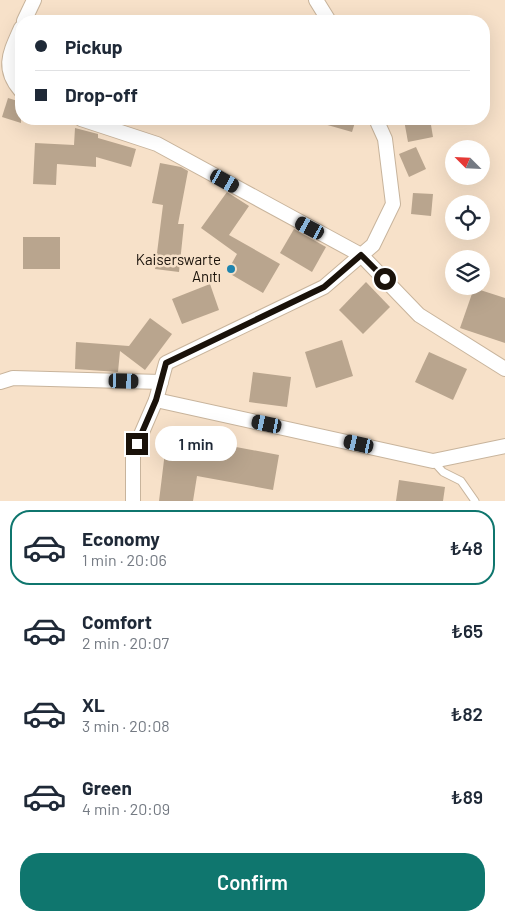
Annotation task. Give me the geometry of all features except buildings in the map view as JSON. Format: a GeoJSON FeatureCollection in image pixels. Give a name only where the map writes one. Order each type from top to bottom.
{"type":"FeatureCollection","features":[{"type":"Feature","properties":{"kind":"street"},"geometry":{"type":"LineString","coordinates":[[27,15],[34,0]]}},
{"type":"Feature","properties":{"kind":"street"},"geometry":{"type":"LineString","coordinates":[[316,0],[325,15]]}},
{"type":"Feature","properties":{"kind":"street"},"geometry":{"type":"LineString","coordinates":[[15,44],[9,59],[12,80],[15,84]]}},
{"type":"Feature","properties":{"kind":"street"},"geometry":{"type":"LineString","coordinates":[[98,125],[157,144],[361,255],[419,315],[505,369]]}},
{"type":"Feature","properties":{"kind":"street"},"geometry":{"type":"LineString","coordinates":[[133,501],[133,453],[156,400],[166,363],[324,287],[373,245],[393,204],[384,139],[378,125]]}},
{"type":"Feature","properties":{"kind":"street"},"geometry":{"type":"LineString","coordinates":[[0,382],[12,378],[161,382]]}},
{"type":"Feature","properties":{"kind":"street"},"geometry":{"type":"LineString","coordinates":[[156,400],[433,461],[505,446]]}},
{"type":"Feature","properties":{"kind":"lane"},"geometry":{"type":"LineString","coordinates":[[433,461],[443,472],[461,481],[475,501]]}},
{"type":"Feature","properties":{"kind":"place","name":"Kaiserswarte Anıtı"},"geometry":{"type":"Point","coordinates":[231,269]}},
{"type":"Feature","properties":{"kind":"route"},"geometry":{"type":"LineString","coordinates":[[137,444],[156,400],[166,363],[324,287],[361,255],[385,279]]}}]}
